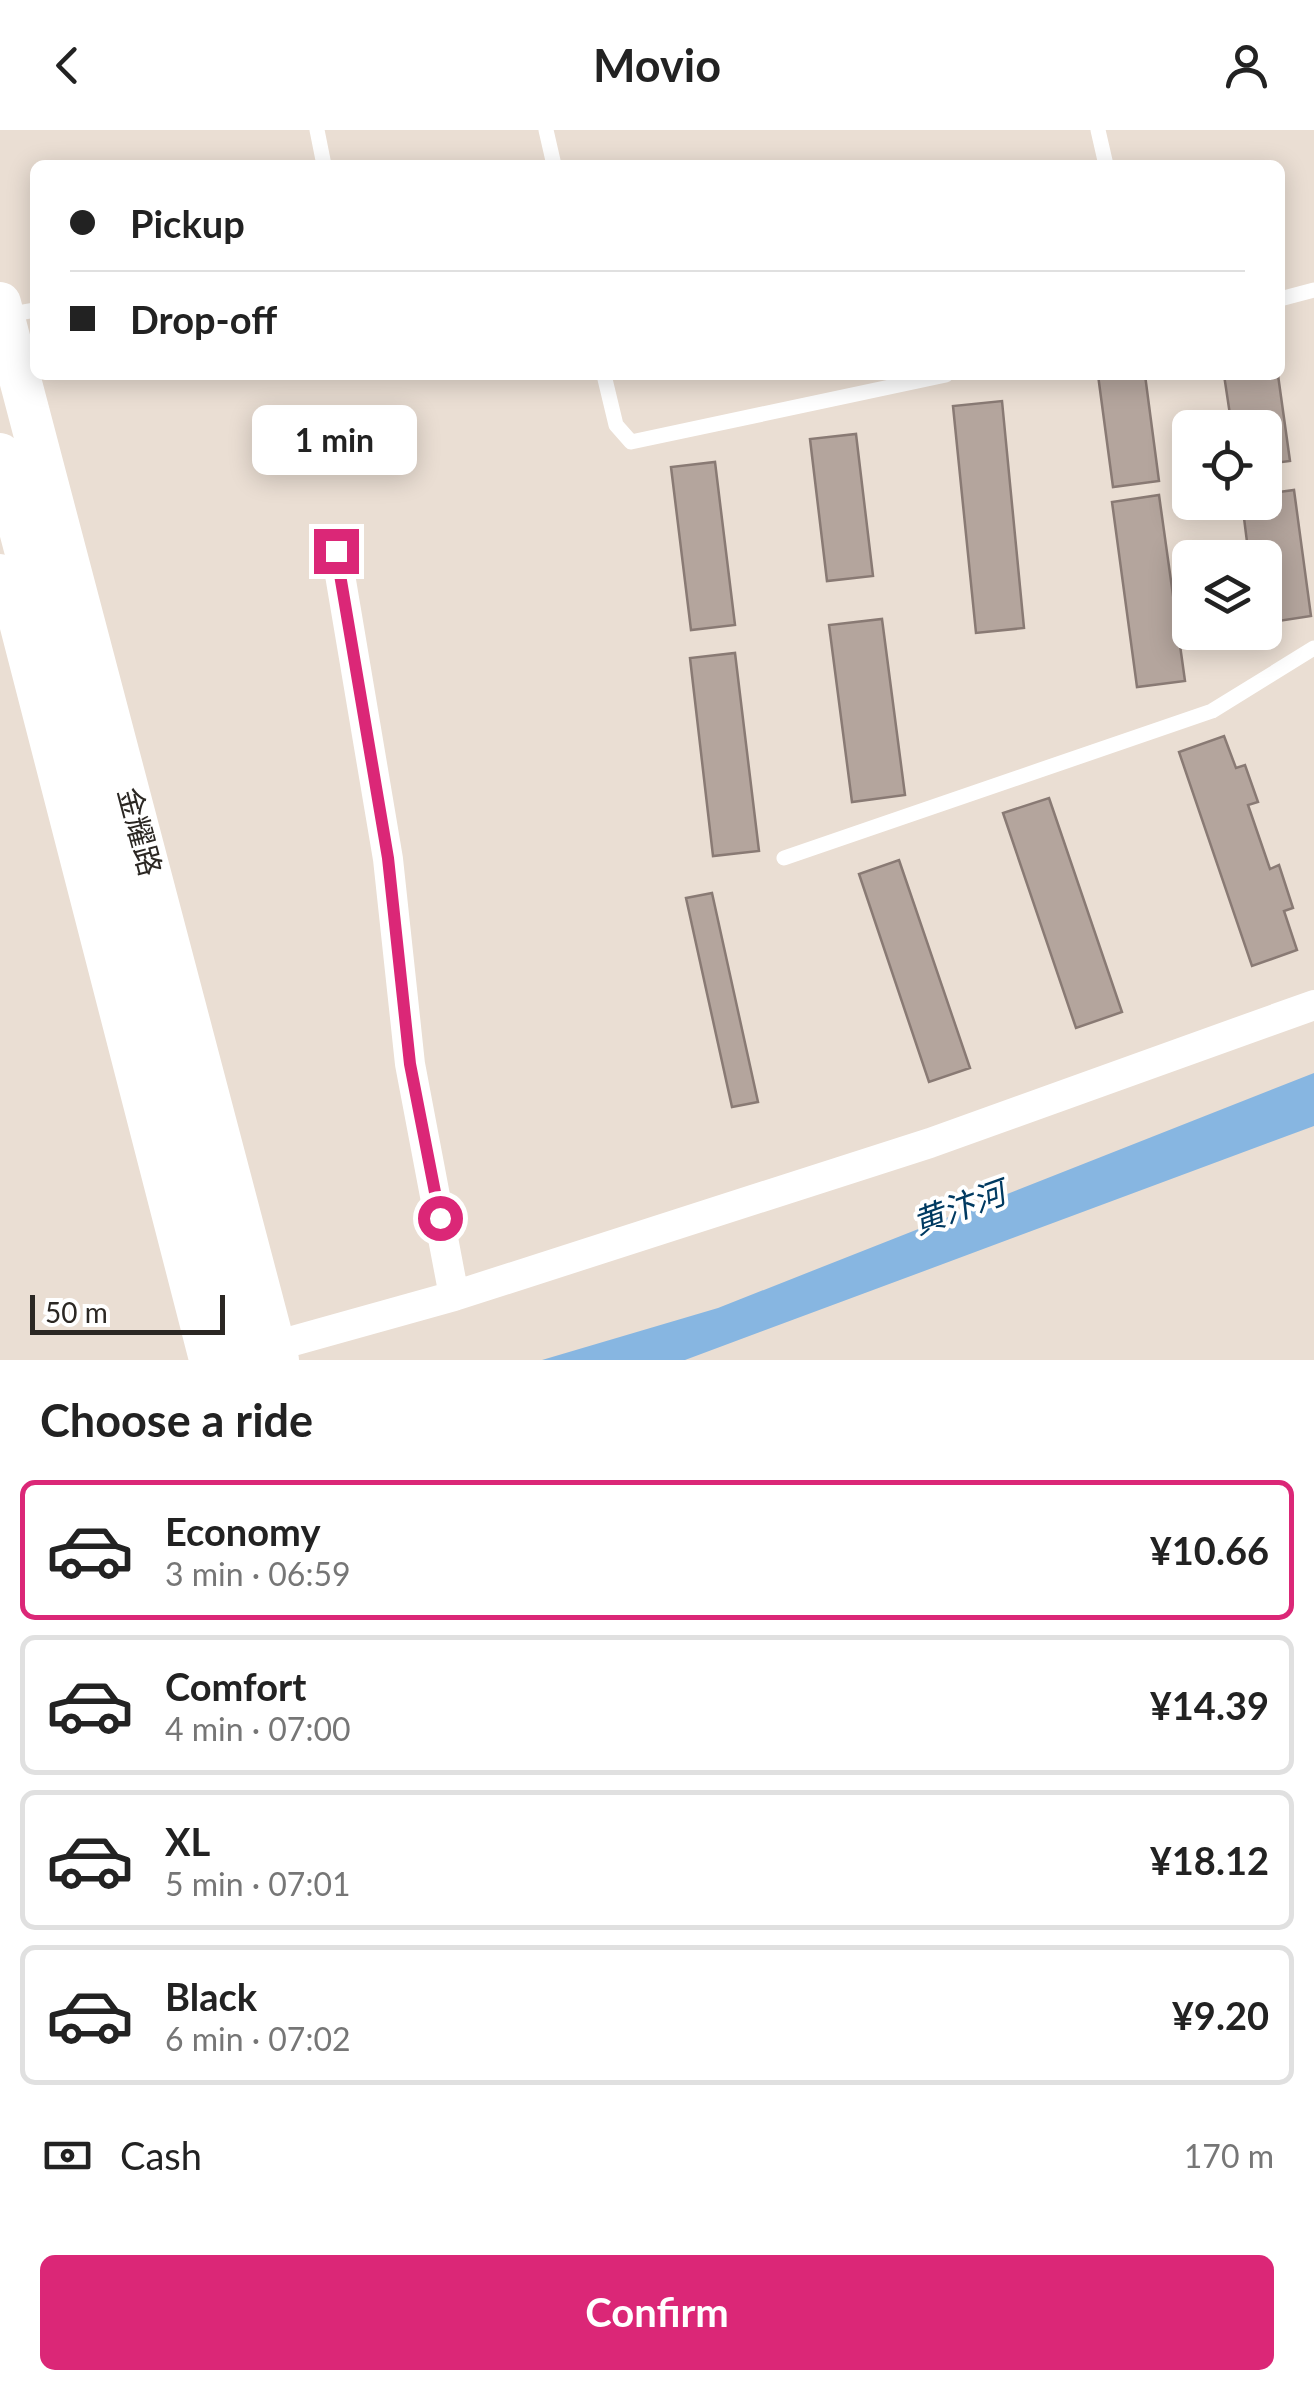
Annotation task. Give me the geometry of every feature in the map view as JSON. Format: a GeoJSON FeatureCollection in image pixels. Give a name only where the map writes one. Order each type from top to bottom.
{"type":"FeatureCollection","features":[{"type":"Feature","properties":{"kind":"main road","name":"金耀路"},"geometry":{"type":"LineString","coordinates":[[13,310],[264,1355]]}},
{"type":"Feature","properties":{"kind":"main road","name":"金耀路"},"geometry":{"type":"LineString","coordinates":[[0,454],[26,666],[264,1355]]}},
{"type":"Feature","properties":{"kind":"street"},"geometry":{"type":"LineString","coordinates":[[336,551],[388,858],[410,1064],[454,1296]]}},
{"type":"Feature","properties":{"kind":"street"},"geometry":{"type":"LineString","coordinates":[[0,570],[204,1360]]}},
{"type":"Feature","properties":{"kind":"street"},"geometry":{"type":"LineString","coordinates":[[264,1355],[930,1143],[1314,1005]]}},
{"type":"Feature","properties":{"kind":"lane"},"geometry":{"type":"LineString","coordinates":[[317,130],[323,160]]}},
{"type":"Feature","properties":{"kind":"lane"},"geometry":{"type":"LineString","coordinates":[[546,130],[553,160]]}},
{"type":"Feature","properties":{"kind":"lane"},"geometry":{"type":"LineString","coordinates":[[1098,130],[1105,160]]}},
{"type":"Feature","properties":{"kind":"lane"},"geometry":{"type":"LineString","coordinates":[[1285,297],[1314,290]]}},
{"type":"Feature","properties":{"kind":"lane"},"geometry":{"type":"LineString","coordinates":[[605,380],[616,426],[631,442],[922,380]]}},
{"type":"Feature","properties":{"kind":"lane"},"geometry":{"type":"LineString","coordinates":[[784,858],[1212,711],[1314,648]]}},
{"type":"Feature","properties":{"kind":"water"},"geometry":{"type":"Polygon","coordinates":[[[1314,1073],[1314,1126],[685,1360],[542,1360],[718,1308],[1314,1073]]]}},
{"type":"Feature","properties":{"kind":"building"},"geometry":{"type":"Polygon","coordinates":[[[1099,380],[1146,380],[1159,481],[1113,487],[1099,380]]]}},
{"type":"Feature","properties":{"kind":"building"},"geometry":{"type":"Polygon","coordinates":[[[1225,380],[1279,380],[1290,461],[1282,462],[1282,410],[1229,410],[1225,380]]]}},
{"type":"Feature","properties":{"kind":"building"},"geometry":{"type":"Polygon","coordinates":[[[1002,401],[1024,628],[976,633],[953,406],[1002,401]]]}},
{"type":"Feature","properties":{"kind":"building"},"geometry":{"type":"Polygon","coordinates":[[[856,434],[873,576],[827,581],[810,439],[856,434]]]}},
{"type":"Feature","properties":{"kind":"building"},"geometry":{"type":"Polygon","coordinates":[[[715,462],[735,625],[691,630],[671,467],[715,462]]]}},
{"type":"Feature","properties":{"kind":"building"},"geometry":{"type":"Polygon","coordinates":[[[1294,490],[1311,616],[1282,620],[1282,540],[1247,540],[1244,520],[1282,520],[1282,492],[1294,490]]]}},
{"type":"Feature","properties":{"kind":"building"},"geometry":{"type":"Polygon","coordinates":[[[1159,495],[1172,588],[1172,650],[1181,650],[1185,681],[1137,687],[1112,502],[1159,495]]]}},
{"type":"Feature","properties":{"kind":"building"},"geometry":{"type":"Polygon","coordinates":[[[882,619],[905,795],[852,802],[829,625],[882,619]]]}},
{"type":"Feature","properties":{"kind":"building"},"geometry":{"type":"Polygon","coordinates":[[[735,653],[759,851],[713,856],[690,658],[735,653]]]}},
{"type":"Feature","properties":{"kind":"building"},"geometry":{"type":"Polygon","coordinates":[[[1224,736],[1236,768],[1245,765],[1258,802],[1248,805],[1270,869],[1279,865],[1293,908],[1284,911],[1297,950],[1252,966],[1179,752],[1224,736]]]}},
{"type":"Feature","properties":{"kind":"building"},"geometry":{"type":"Polygon","coordinates":[[[1049,798],[1122,1012],[1076,1028],[1003,813],[1049,798]]]}},
{"type":"Feature","properties":{"kind":"building"},"geometry":{"type":"Polygon","coordinates":[[[899,860],[970,1068],[929,1082],[859,874],[899,860]]]}},
{"type":"Feature","properties":{"kind":"building"},"geometry":{"type":"Polygon","coordinates":[[[712,893],[758,1102],[732,1107],[686,898],[712,893]]]}},
{"type":"Feature","properties":{"kind":"route"},"geometry":{"type":"LineString","coordinates":[[336,551],[388,858],[410,1064],[440,1218]]}},
{"type":"Feature","properties":{"kind":"water label","name":"黄汴河"},"geometry":{"type":"Point","coordinates":[959,1208]}}]}
